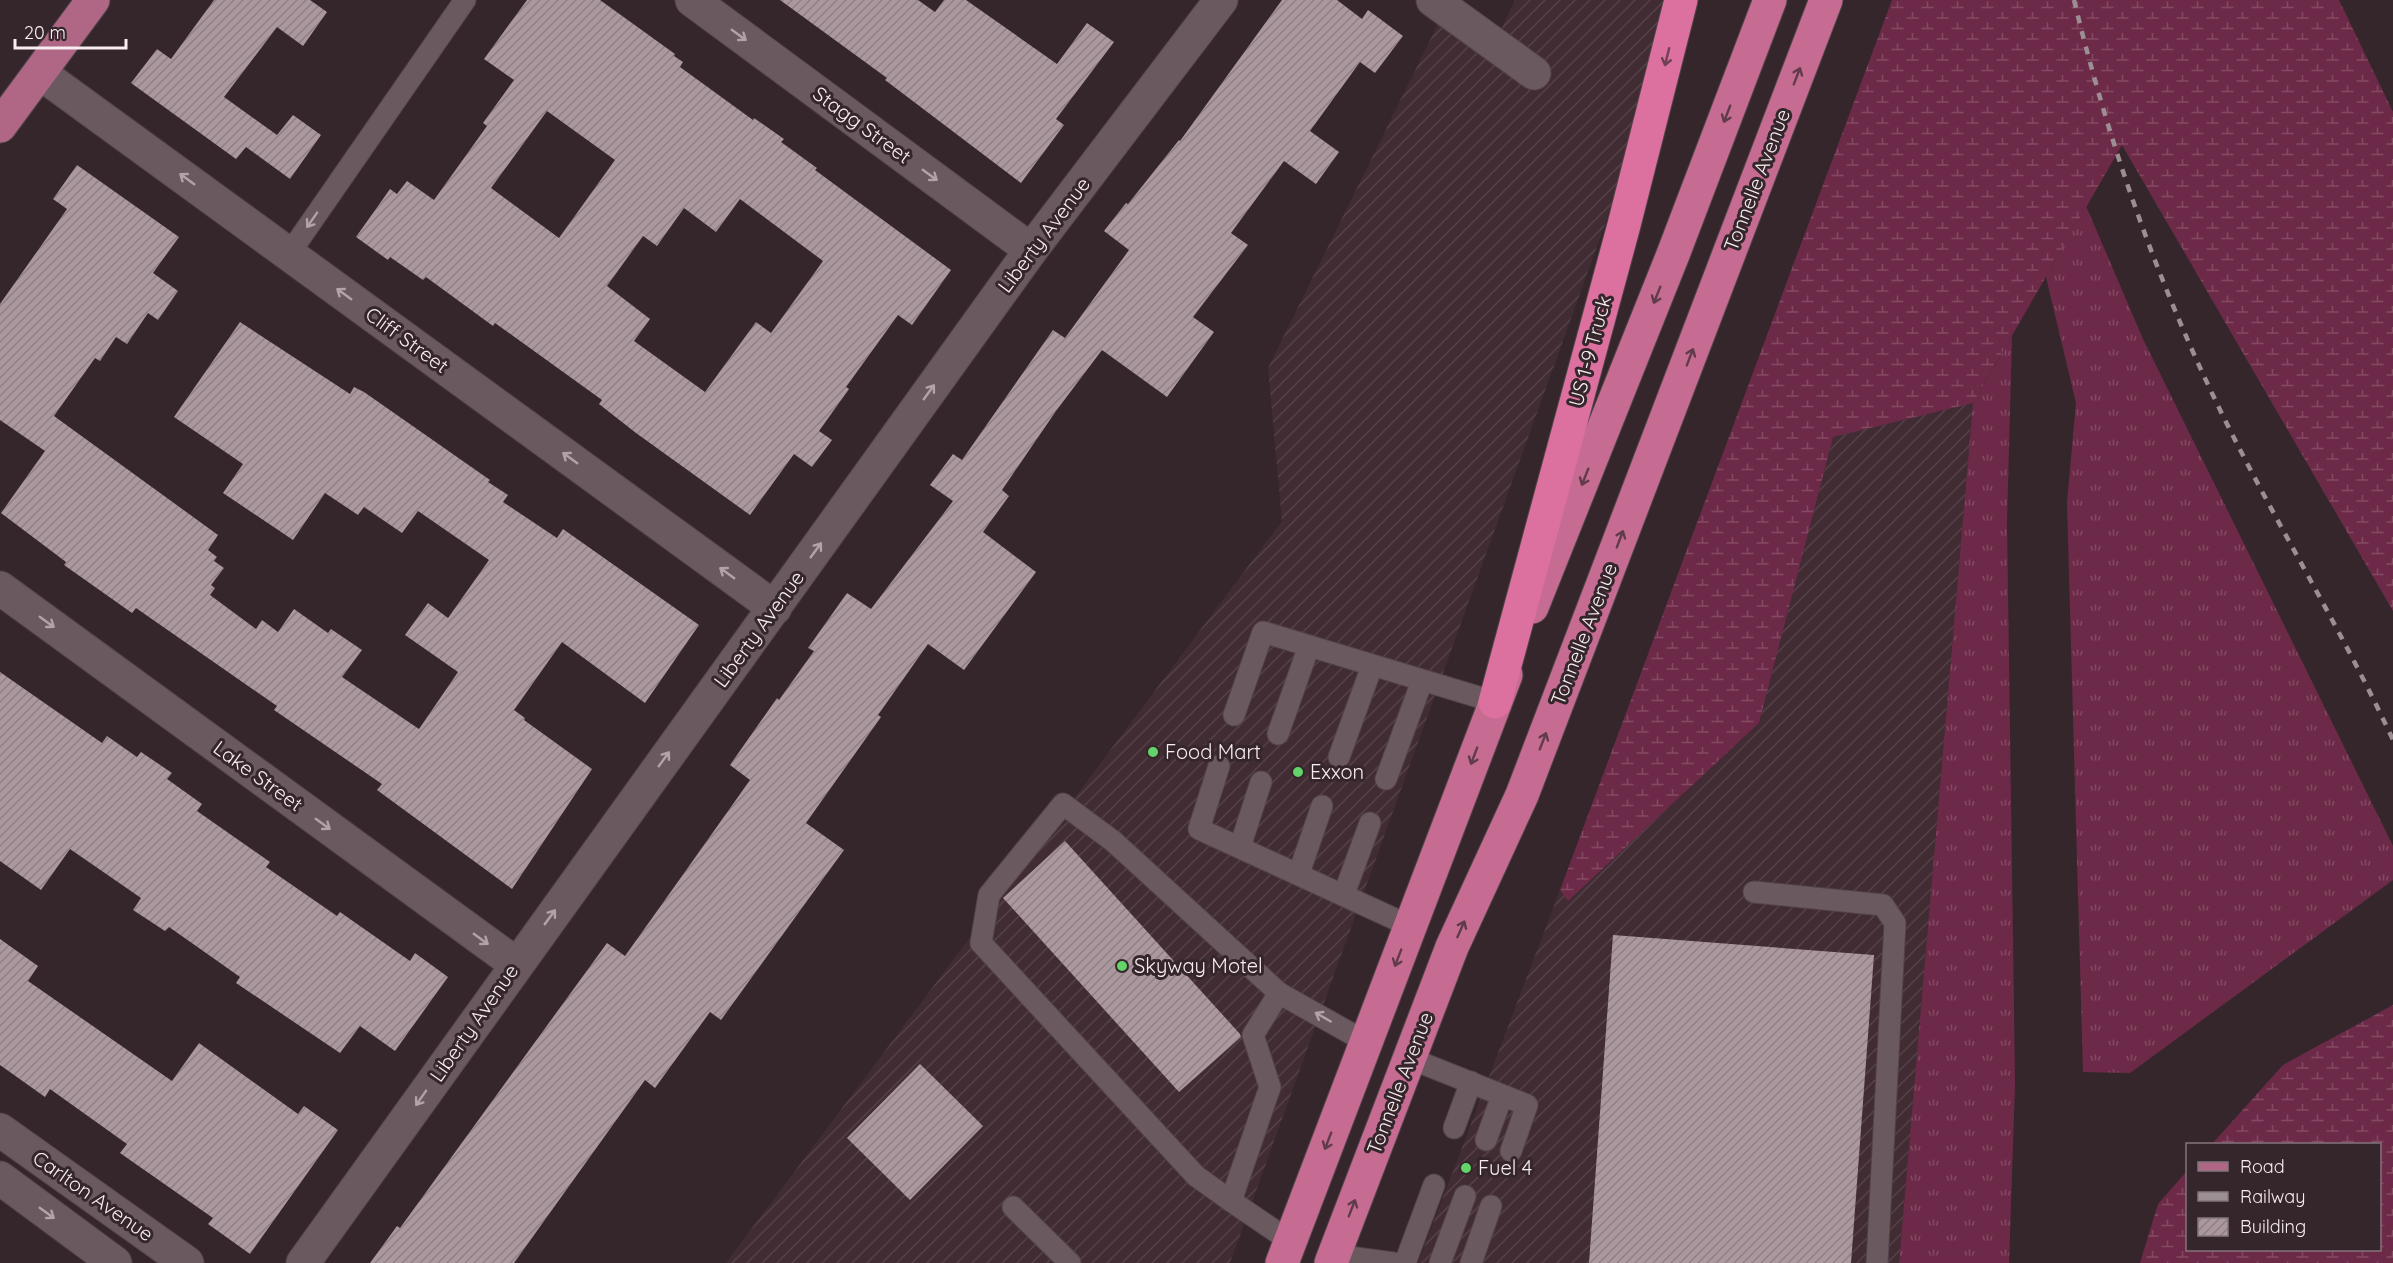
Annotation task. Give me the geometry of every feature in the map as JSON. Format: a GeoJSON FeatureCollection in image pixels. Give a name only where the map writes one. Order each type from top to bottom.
{"type":"FeatureCollection","features":[{"type":"Feature","properties":{"kind":"highway","name":"US 1-9 Truck"},"geometry":{"type":"LineString","coordinates":[[1495,702],[1621,237],[1681,0]]}},
{"type":"Feature","properties":{"kind":"highway"},"geometry":{"type":"LineString","coordinates":[[1286,1252],[1495,702],[1674,252],[1770,0]]}},
{"type":"Feature","properties":{"kind":"highway","name":"Tonnelle Avenue"},"geometry":{"type":"LineString","coordinates":[[1333,1259],[1452,947],[1522,795],[1826,0]]}},
{"type":"Feature","properties":{"kind":"main road"},"geometry":{"type":"LineString","coordinates":[[0,126],[93,0]]}},
{"type":"Feature","properties":{"kind":"street","name":"Stagg Street"},"geometry":{"type":"LineString","coordinates":[[692,0],[1031,250]]}},
{"type":"Feature","properties":{"kind":"street","name":"Liberty Avenue"},"geometry":{"type":"LineString","coordinates":[[303,1263],[1031,250],[1221,0]]}},
{"type":"Feature","properties":{"kind":"street"},"geometry":{"type":"LineString","coordinates":[[1433,0],[1534,73]]}},
{"type":"Feature","properties":{"kind":"street","name":"Cliff Street"},"geometry":{"type":"LineString","coordinates":[[40,73],[775,608]]}},
{"type":"Feature","properties":{"kind":"street","name":"Lake Street"},"geometry":{"type":"LineString","coordinates":[[0,588],[516,964]]}},
{"type":"Feature","properties":{"kind":"street","name":"Carlton Avenue"},"geometry":{"type":"LineString","coordinates":[[0,1130],[187,1263]]}},
{"type":"Feature","properties":{"kind":"street","name":"Carlton Avenue"},"geometry":{"type":"LineString","coordinates":[[0,1178],[115,1263]]}},
{"type":"Feature","properties":{"kind":"lane"},"geometry":{"type":"LineString","coordinates":[[289,254],[465,0]]}},
{"type":"Feature","properties":{"kind":"lane"},"geometry":{"type":"LineString","coordinates":[[1234,715],[1263,632],[1495,702]]}},
{"type":"Feature","properties":{"kind":"lane"},"geometry":{"type":"LineString","coordinates":[[1278,734],[1309,646]]}},
{"type":"Feature","properties":{"kind":"lane"},"geometry":{"type":"LineString","coordinates":[[1339,757],[1372,666]]}},
{"type":"Feature","properties":{"kind":"lane"},"geometry":{"type":"LineString","coordinates":[[1386,779],[1422,681]]}},
{"type":"Feature","properties":{"kind":"lane"},"geometry":{"type":"LineString","coordinates":[[1219,766],[1199,829],[1410,926]]}},
{"type":"Feature","properties":{"kind":"lane"},"geometry":{"type":"LineString","coordinates":[[1240,847],[1262,782]]}},
{"type":"Feature","properties":{"kind":"lane"},"geometry":{"type":"LineString","coordinates":[[1286,1252],[1231,1201],[1196,1176],[981,943],[989,895],[1063,804],[1113,841],[1279,993],[1366,1042]]}},
{"type":"Feature","properties":{"kind":"lane"},"geometry":{"type":"LineString","coordinates":[[1299,873],[1322,806]]}},
{"type":"Feature","properties":{"kind":"lane"},"geometry":{"type":"LineString","coordinates":[[1344,894],[1370,823]]}},
{"type":"Feature","properties":{"kind":"lane"},"geometry":{"type":"LineString","coordinates":[[1754,892],[1883,905],[1895,923],[1877,1263]]}},
{"type":"Feature","properties":{"kind":"lane"},"geometry":{"type":"LineString","coordinates":[[1231,1201],[1270,1087],[1253,1035],[1279,993]]}},
{"type":"Feature","properties":{"kind":"lane"},"geometry":{"type":"LineString","coordinates":[[1409,1058],[1527,1105],[1511,1150]]}},
{"type":"Feature","properties":{"kind":"lane"},"geometry":{"type":"LineString","coordinates":[[1454,1128],[1471,1083]]}},
{"type":"Feature","properties":{"kind":"lane"},"geometry":{"type":"LineString","coordinates":[[1486,1140],[1502,1096]]}},
{"type":"Feature","properties":{"kind":"lane"},"geometry":{"type":"LineString","coordinates":[[1405,1263],[1434,1185]]}},
{"type":"Feature","properties":{"kind":"lane"},"geometry":{"type":"LineString","coordinates":[[1440,1263],[1465,1197]]}},
{"type":"Feature","properties":{"kind":"lane"},"geometry":{"type":"LineString","coordinates":[[1471,1263],[1491,1206]]}},
{"type":"Feature","properties":{"kind":"lane"},"geometry":{"type":"LineString","coordinates":[[1013,1207],[1071,1263]]}},
{"type":"Feature","properties":{"kind":"lane"},"geometry":{"type":"LineString","coordinates":[[1333,1259],[1392,1263]]}},
{"type":"Feature","properties":{"kind":"shaded area"},"geometry":{"type":"Polygon","coordinates":[[[1515,0],[1686,0],[1230,1263],[726,1263],[1282,521],[1268,368],[1441,18],[1491,51],[1515,0]]]}},
{"type":"Feature","properties":{"kind":"shaded area"},"geometry":{"type":"Polygon","coordinates":[[[1973,403],[1899,1263],[1418,1263],[1560,890],[1568,901],[1759,723],[1833,437],[1973,403]]]}},
{"type":"Feature","properties":{"kind":"green space"},"geometry":{"type":"Polygon","coordinates":[[[1892,0],[2339,0],[2393,112],[2393,611],[2122,145],[1973,403],[1833,437],[1759,723],[1568,901],[1560,890],[1892,0]]]}},
{"type":"Feature","properties":{"kind":"green space"},"geometry":{"type":"Polygon","coordinates":[[[2086,206],[2143,339],[2393,846],[2393,880],[2130,1073],[2083,1072],[2067,502],[2076,403],[2046,277],[2086,206]]]}},
{"type":"Feature","properties":{"kind":"green space"},"geometry":{"type":"Polygon","coordinates":[[[2012,336],[2007,522],[2015,1084],[2009,1263],[1899,1263],[1973,403],[2012,336]]]}},
{"type":"Feature","properties":{"kind":"green space"},"geometry":{"type":"Polygon","coordinates":[[[2393,1005],[2393,1263],[2140,1263],[2158,1204],[2186,1172],[2186,1251],[2381,1251],[2381,1143],[2213,1143],[2283,1065],[2393,1005]]]}},
{"type":"Feature","properties":{"kind":"building"},"geometry":{"type":"Polygon","coordinates":[[[214,0],[310,0],[327,12],[303,46],[277,27],[224,97],[277,135],[293,115],[321,135],[290,179],[246,147],[236,159],[131,83],[157,49],[171,59],[214,0]]]}},
{"type":"Feature","properties":{"kind":"building"},"geometry":{"type":"Polygon","coordinates":[[[527,0],[600,0],[675,54],[674,56],[683,62],[680,67],[753,120],[754,118],[784,139],[781,142],[817,168],[815,170],[951,270],[912,325],[898,315],[846,387],[849,389],[819,431],[832,440],[812,467],[794,454],[750,515],[636,433],[599,404],[602,400],[495,323],[493,326],[426,277],[423,280],[390,257],[388,260],[356,237],[390,189],[397,194],[407,181],[434,200],[487,126],[483,123],[514,80],[484,59],[527,0]],[[547,111],[491,188],[559,238],[615,160],[547,111]],[[740,199],[716,232],[684,208],[657,246],[643,236],[607,286],[650,319],[634,341],[705,392],[756,322],[771,333],[823,261],[740,199]]]}},
{"type":"Feature","properties":{"kind":"building"},"geometry":{"type":"Polygon","coordinates":[[[780,0],[918,0],[935,12],[944,0],[966,0],[1057,64],[1087,23],[1114,42],[1056,119],[1064,125],[1021,183],[885,80],[887,78],[780,0]]]}},
{"type":"Feature","properties":{"kind":"building"},"geometry":{"type":"Polygon","coordinates":[[[1282,0],[1337,0],[1362,19],[1368,10],[1403,36],[1375,73],[1360,62],[1310,131],[1339,152],[1316,184],[1284,161],[1231,233],[1248,245],[1193,317],[1214,332],[1167,397],[1102,350],[1056,411],[1002,490],[1009,496],[983,532],[1036,572],[964,670],[928,644],[878,715],[881,717],[806,823],[844,850],[721,1020],[710,1012],[655,1088],[645,1080],[514,1263],[370,1263],[397,1226],[400,1228],[607,943],[625,956],[750,780],[730,765],[777,698],[779,700],[814,651],[808,648],[847,593],[871,609],[953,501],[930,485],[953,454],[962,460],[1053,330],[1065,338],[1129,250],[1104,231],[1180,141],[1282,0]]]}},
{"type":"Feature","properties":{"kind":"building"},"geometry":{"type":"Polygon","coordinates":[[[77,165],[179,237],[153,273],[178,291],[158,320],[148,313],[127,344],[116,337],[100,361],[95,358],[54,416],[218,535],[208,550],[217,557],[214,561],[224,568],[211,585],[215,588],[210,595],[256,629],[262,620],[278,632],[294,609],[328,633],[331,629],[362,650],[342,677],[419,729],[458,672],[405,635],[428,603],[448,618],[489,560],[418,511],[402,533],[364,507],[358,515],[325,493],[293,540],[223,493],[243,464],[174,417],[240,322],[350,394],[354,387],[364,392],[490,480],[488,482],[508,495],[503,502],[557,538],[563,529],[699,625],[645,703],[562,642],[514,710],[525,718],[524,720],[592,769],[512,889],[377,790],[382,784],[274,710],[277,706],[136,608],[132,613],[64,565],[66,562],[1,513],[45,451],[0,420],[0,304],[67,209],[53,199],[77,165]]]}},
{"type":"Feature","properties":{"kind":"building"},"geometry":{"type":"Polygon","coordinates":[[[0,672],[102,743],[107,736],[137,757],[141,752],[172,773],[167,779],[202,804],[197,811],[270,862],[266,867],[337,916],[340,912],[410,961],[415,953],[448,977],[395,1051],[360,1026],[340,1053],[236,983],[240,977],[169,927],[165,931],[133,910],[141,898],[70,849],[41,890],[0,861],[0,672]]]}},
{"type":"Feature","properties":{"kind":"building","name":"Skyway Motel"},"geometry":{"type":"Polygon","coordinates":[[[1065,841],[1240,1034],[1241,1037],[1179,1092],[1003,898],[1065,841]]]}},
{"type":"Feature","properties":{"kind":"building"},"geometry":{"type":"Polygon","coordinates":[[[1613,935],[1874,955],[1851,1263],[1589,1263],[1613,935]]]}},
{"type":"Feature","properties":{"kind":"building"},"geometry":{"type":"Polygon","coordinates":[[[0,939],[38,966],[28,981],[172,1081],[199,1043],[298,1114],[304,1106],[338,1130],[250,1254],[208,1224],[213,1218],[120,1153],[127,1144],[50,1089],[45,1097],[0,1065],[0,939]]]}},
{"type":"Feature","properties":{"kind":"building"},"geometry":{"type":"Polygon","coordinates":[[[920,1064],[983,1126],[910,1200],[847,1138],[920,1064]]]}},
{"type":"Feature","properties":{"kind":"railway"},"geometry":{"type":"LineString","coordinates":[[2074,0],[2119,161],[2178,317],[2224,418],[2353,659],[2393,740]]}},
{"type":"Feature","properties":{"kind":"place","name":"Food Mart"},"geometry":{"type":"Point","coordinates":[1153,752]}},
{"type":"Feature","properties":{"kind":"place","name":"Exxon"},"geometry":{"type":"Point","coordinates":[1298,772]}},
{"type":"Feature","properties":{"kind":"place","name":"Skyway Motel"},"geometry":{"type":"Point","coordinates":[1122,966]}},
{"type":"Feature","properties":{"kind":"place","name":"Fuel 4"},"geometry":{"type":"Point","coordinates":[1466,1168]}}]}
